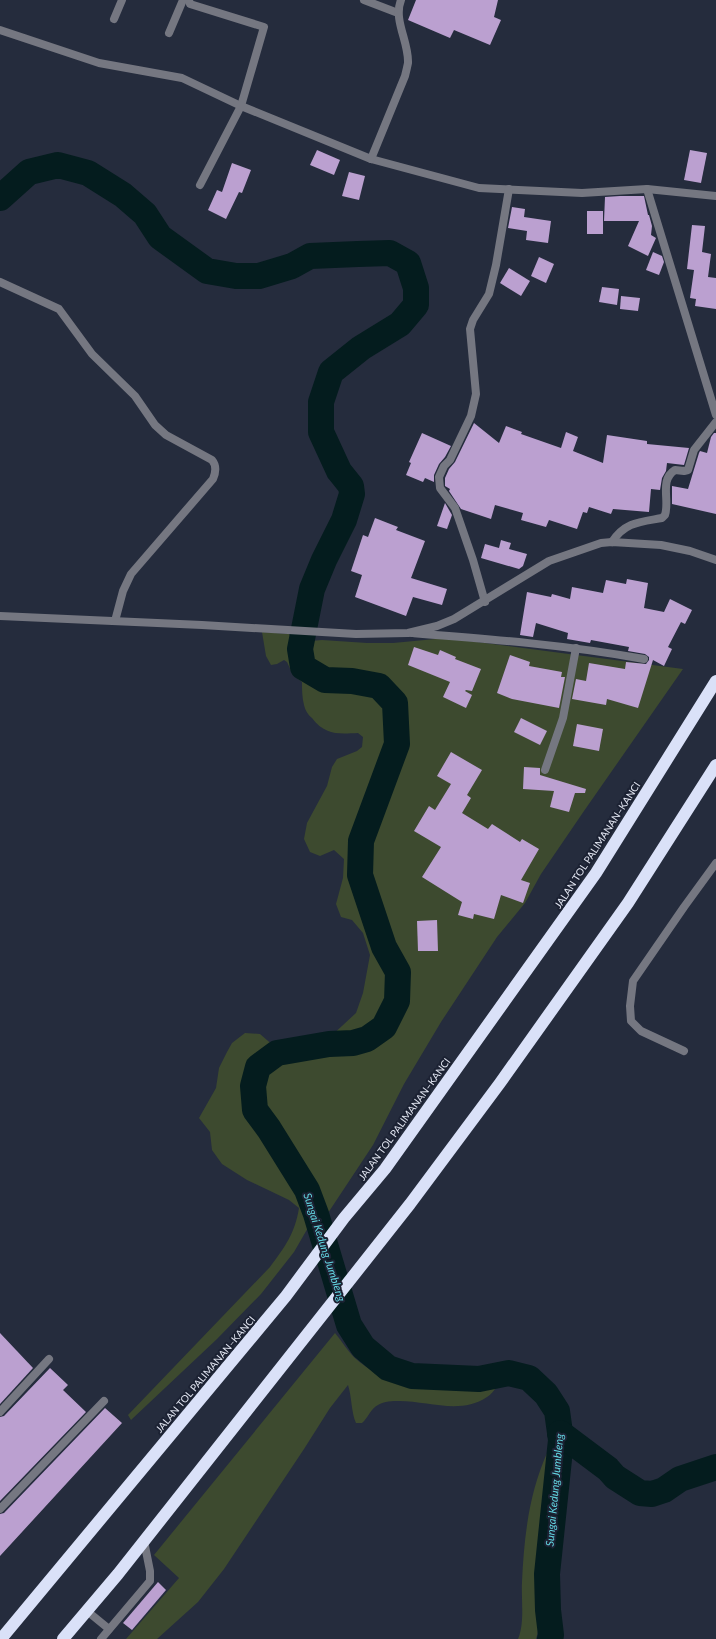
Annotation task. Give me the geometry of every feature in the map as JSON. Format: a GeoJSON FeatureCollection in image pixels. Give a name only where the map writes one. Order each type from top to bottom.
{"type":"FeatureCollection","features":[{"type":"Feature","properties":{"kind":"highway","name":"JALAN TOL PALIMANAN–KANCI"},"geometry":{"type":"LineString","coordinates":[[1,1639],[286,1296],[344,1218],[385,1169],[596,873],[716,681]]}},
{"type":"Feature","properties":{"kind":"highway"},"geometry":{"type":"LineString","coordinates":[[63,1639],[144,1541],[378,1244],[500,1084],[628,902],[716,765]]}},
{"type":"Feature","properties":{"kind":"street"},"geometry":{"type":"LineString","coordinates":[[169,33],[183,0]]}},
{"type":"Feature","properties":{"kind":"street"},"geometry":{"type":"LineString","coordinates":[[189,0],[190,4],[264,27],[241,106],[200,185]]}},
{"type":"Feature","properties":{"kind":"street"},"geometry":{"type":"LineString","coordinates":[[364,0],[398,13]]}},
{"type":"Feature","properties":{"kind":"street"},"geometry":{"type":"LineString","coordinates":[[371,159],[405,76],[408,64],[405,40],[398,13],[401,0]]}},
{"type":"Feature","properties":{"kind":"street"},"geometry":{"type":"LineString","coordinates":[[114,19],[119,1]]}},
{"type":"Feature","properties":{"kind":"street"},"geometry":{"type":"LineString","coordinates":[[0,30],[99,63],[182,78],[241,106],[371,159],[479,188],[582,193],[646,189],[716,196]]}},
{"type":"Feature","properties":{"kind":"street"},"geometry":{"type":"LineString","coordinates":[[485,602],[473,560],[455,508],[440,488],[439,477],[444,466],[450,460],[471,416],[476,394],[470,330],[473,320],[489,294],[496,265],[509,189]]}},
{"type":"Feature","properties":{"kind":"street"},"geometry":{"type":"LineString","coordinates":[[646,189],[716,415]]}},
{"type":"Feature","properties":{"kind":"street"},"geometry":{"type":"LineString","coordinates":[[0,282],[60,309],[92,354],[135,396],[155,424],[166,435],[215,463],[216,471],[213,479],[131,574],[123,591],[115,621]]}},
{"type":"Feature","properties":{"kind":"street"},"geometry":{"type":"LineString","coordinates":[[612,542],[618,532],[626,527],[662,518],[664,515],[666,481],[669,474],[675,470],[688,470],[694,450],[716,422]]}},
{"type":"Feature","properties":{"kind":"street"},"geometry":{"type":"LineString","coordinates":[[408,633],[437,626],[454,619],[485,602],[549,561],[586,547],[612,542],[661,545],[690,551],[716,560]]}},
{"type":"Feature","properties":{"kind":"street"},"geometry":{"type":"LineString","coordinates":[[0,616],[202,625],[356,634],[408,633],[508,640],[576,648],[644,659]]}},
{"type":"Feature","properties":{"kind":"street"},"geometry":{"type":"LineString","coordinates":[[545,770],[563,718],[576,648]]}},
{"type":"Feature","properties":{"kind":"street"},"geometry":{"type":"LineString","coordinates":[[684,1051],[641,1031],[631,1021],[630,1006],[633,981],[716,863]]}},
{"type":"Feature","properties":{"kind":"street"},"geometry":{"type":"LineString","coordinates":[[0,1412],[49,1359]]}},
{"type":"Feature","properties":{"kind":"street"},"geometry":{"type":"LineString","coordinates":[[0,1509],[104,1401]]}},
{"type":"Feature","properties":{"kind":"street"},"geometry":{"type":"LineString","coordinates":[[101,1639],[150,1581],[150,1571],[144,1541]]}},
{"type":"Feature","properties":{"kind":"street"},"geometry":{"type":"LineString","coordinates":[[87,1611],[110,1629]]}},
{"type":"Feature","properties":{"kind":"green space"},"geometry":{"type":"Polygon","coordinates":[[[262,632],[289,634],[293,641],[297,671],[323,686],[351,687],[376,692],[389,706],[391,743],[355,840],[354,876],[378,949],[392,973],[391,999],[379,1022],[365,1034],[352,1037],[329,1038],[356,1013],[363,993],[370,955],[363,933],[352,920],[341,917],[336,904],[343,878],[344,859],[334,850],[320,856],[310,852],[304,839],[307,823],[327,786],[332,767],[337,759],[357,751],[362,747],[363,737],[358,733],[332,732],[317,724],[305,709],[302,696],[302,682],[293,675],[287,662],[284,660],[277,664],[271,665],[266,656],[262,632]]]}},
{"type":"Feature","properties":{"kind":"green space"},"geometry":{"type":"Polygon","coordinates":[[[446,638],[683,669],[541,874],[525,903],[497,937],[441,1022],[404,1084],[373,1145],[326,1216],[322,1212],[313,1187],[275,1125],[261,1108],[260,1087],[264,1071],[280,1059],[330,1051],[354,1049],[370,1045],[389,1031],[403,1003],[405,970],[390,944],[367,874],[368,843],[404,745],[401,700],[382,680],[353,674],[326,674],[309,663],[307,649],[311,641],[322,640],[393,643],[446,638]]]}},
{"type":"Feature","properties":{"kind":"green space"},"geometry":{"type":"Polygon","coordinates":[[[245,1033],[260,1034],[275,1047],[253,1064],[247,1086],[249,1113],[264,1133],[301,1193],[310,1216],[309,1226],[294,1252],[261,1294],[217,1339],[131,1420],[128,1415],[270,1267],[285,1246],[295,1225],[299,1208],[289,1200],[247,1180],[222,1164],[212,1150],[210,1132],[199,1118],[216,1088],[219,1068],[227,1052],[232,1043],[245,1033]]]}},
{"type":"Feature","properties":{"kind":"green space"},"geometry":{"type":"Polygon","coordinates":[[[335,1333],[350,1353],[370,1370],[405,1383],[424,1386],[463,1387],[499,1383],[487,1397],[466,1405],[444,1406],[399,1401],[383,1403],[373,1408],[362,1423],[356,1423],[354,1419],[348,1385],[330,1408],[224,1569],[198,1602],[157,1639],[126,1639],[179,1578],[154,1555],[335,1333]]]}},
{"type":"Feature","properties":{"kind":"green space"},"geometry":{"type":"Polygon","coordinates":[[[548,1451],[537,1584],[539,1618],[538,1632],[536,1639],[518,1639],[522,1618],[523,1565],[526,1532],[536,1482],[548,1451]]]}},
{"type":"Feature","properties":{"kind":"building"},"geometry":{"type":"Polygon","coordinates":[[[416,0],[498,0],[494,17],[501,20],[490,45],[454,30],[450,38],[408,20],[416,0]]]}},
{"type":"Feature","properties":{"kind":"building"},"geometry":{"type":"Polygon","coordinates":[[[317,150],[340,160],[334,175],[310,165],[317,150]]]}},
{"type":"Feature","properties":{"kind":"building"},"geometry":{"type":"Polygon","coordinates":[[[690,150],[707,153],[701,183],[684,180],[690,150]]]}},
{"type":"Feature","properties":{"kind":"building"},"geometry":{"type":"Polygon","coordinates":[[[232,163],[251,170],[242,193],[239,192],[226,219],[208,210],[217,190],[222,192],[232,163]]]}},
{"type":"Feature","properties":{"kind":"building"},"geometry":{"type":"Polygon","coordinates":[[[349,172],[365,176],[359,200],[342,196],[349,172]]]}},
{"type":"Feature","properties":{"kind":"building"},"geometry":{"type":"Polygon","coordinates":[[[644,196],[652,226],[651,235],[656,238],[648,256],[628,246],[639,221],[604,221],[605,197],[644,196]]]}},
{"type":"Feature","properties":{"kind":"building"},"geometry":{"type":"Polygon","coordinates":[[[512,207],[525,209],[524,217],[551,221],[548,243],[526,240],[527,231],[508,228],[512,207]]]}},
{"type":"Feature","properties":{"kind":"building"},"geometry":{"type":"Polygon","coordinates":[[[587,211],[603,211],[603,234],[587,234],[587,211]]]}},
{"type":"Feature","properties":{"kind":"building"},"geometry":{"type":"Polygon","coordinates":[[[692,225],[705,226],[702,252],[711,254],[708,277],[716,278],[716,309],[695,306],[696,299],[690,298],[694,270],[687,269],[692,225]]]}},
{"type":"Feature","properties":{"kind":"building"},"geometry":{"type":"Polygon","coordinates":[[[653,252],[662,256],[664,262],[659,275],[646,270],[653,252]]]}},
{"type":"Feature","properties":{"kind":"building"},"geometry":{"type":"Polygon","coordinates":[[[539,257],[554,264],[546,283],[531,276],[539,257]]]}},
{"type":"Feature","properties":{"kind":"building"},"geometry":{"type":"Polygon","coordinates":[[[509,268],[530,281],[521,296],[500,283],[509,268]]]}},
{"type":"Feature","properties":{"kind":"building"},"geometry":{"type":"Polygon","coordinates":[[[602,287],[619,289],[617,305],[599,302],[602,287]]]}},
{"type":"Feature","properties":{"kind":"building"},"geometry":{"type":"Polygon","coordinates":[[[621,296],[640,298],[638,311],[620,309],[621,296]]]}},
{"type":"Feature","properties":{"kind":"building"},"geometry":{"type":"Polygon","coordinates":[[[474,423],[499,443],[506,426],[522,432],[521,434],[561,448],[566,432],[578,437],[573,451],[603,463],[607,435],[647,441],[647,444],[689,448],[684,465],[667,463],[660,490],[651,489],[649,512],[613,509],[611,514],[589,507],[587,513],[583,512],[577,529],[549,520],[546,527],[521,520],[523,513],[495,505],[491,519],[461,509],[449,491],[450,489],[445,486],[445,478],[449,469],[455,462],[474,423]]]}},
{"type":"Feature","properties":{"kind":"building"},"geometry":{"type":"Polygon","coordinates":[[[422,433],[451,446],[439,464],[434,475],[434,482],[425,478],[423,482],[406,475],[411,463],[409,462],[422,433]]]}},
{"type":"Feature","properties":{"kind":"building"},"geometry":{"type":"Polygon","coordinates":[[[714,433],[716,433],[716,514],[672,504],[672,486],[688,489],[699,453],[700,451],[707,453],[711,437],[714,433]]]}},
{"type":"Feature","properties":{"kind":"building"},"geometry":{"type":"Polygon","coordinates":[[[445,503],[452,515],[447,529],[437,526],[445,503]]]}},
{"type":"Feature","properties":{"kind":"building"},"geometry":{"type":"Polygon","coordinates":[[[375,518],[398,527],[396,530],[425,541],[411,578],[447,589],[442,605],[413,597],[406,616],[355,597],[362,575],[351,571],[363,535],[368,537],[375,518]]]}},
{"type":"Feature","properties":{"kind":"building"},"geometry":{"type":"Polygon","coordinates":[[[501,540],[511,543],[509,549],[527,554],[523,566],[519,569],[481,558],[485,544],[499,548],[501,540]]]}},
{"type":"Feature","properties":{"kind":"building"},"geometry":{"type":"Polygon","coordinates":[[[627,579],[648,583],[644,608],[664,612],[670,599],[692,610],[685,624],[681,622],[668,647],[672,649],[664,666],[653,660],[638,708],[607,699],[606,705],[572,699],[576,679],[586,681],[589,663],[625,669],[626,662],[646,664],[649,657],[645,654],[628,651],[629,647],[591,640],[590,643],[567,639],[568,633],[536,623],[533,637],[520,635],[527,592],[551,597],[552,594],[570,599],[572,587],[603,593],[606,580],[626,584],[627,579]]]}},
{"type":"Feature","properties":{"kind":"building"},"geometry":{"type":"Polygon","coordinates":[[[414,647],[438,655],[440,650],[456,657],[455,659],[481,669],[472,691],[465,691],[472,695],[466,708],[443,697],[450,682],[408,665],[414,647]]]}},
{"type":"Feature","properties":{"kind":"building"},"geometry":{"type":"Polygon","coordinates":[[[510,655],[530,662],[529,666],[562,672],[561,677],[565,677],[559,708],[512,699],[497,693],[510,655]]]}},
{"type":"Feature","properties":{"kind":"building"},"geometry":{"type":"Polygon","coordinates":[[[521,718],[547,731],[540,745],[514,732],[521,718]]]}},
{"type":"Feature","properties":{"kind":"building"},"geometry":{"type":"Polygon","coordinates":[[[577,724],[603,729],[599,751],[573,746],[577,724]]]}},
{"type":"Feature","properties":{"kind":"building"},"geometry":{"type":"Polygon","coordinates":[[[451,752],[482,770],[467,795],[471,798],[462,813],[488,829],[492,824],[520,842],[522,839],[539,849],[521,880],[530,883],[523,903],[501,895],[494,919],[474,914],[473,919],[458,915],[462,902],[422,877],[441,847],[414,831],[429,806],[435,810],[451,784],[437,776],[451,752]]]}},
{"type":"Feature","properties":{"kind":"building"},"geometry":{"type":"Polygon","coordinates":[[[524,767],[540,768],[540,775],[586,789],[585,793],[575,793],[569,812],[550,807],[554,791],[523,789],[524,767]]]}},
{"type":"Feature","properties":{"kind":"building"},"geometry":{"type":"Polygon","coordinates":[[[437,920],[438,951],[418,951],[417,921],[437,920]]]}},
{"type":"Feature","properties":{"kind":"building"},"geometry":{"type":"Polygon","coordinates":[[[0,1333],[33,1368],[0,1404],[0,1333]]]}},
{"type":"Feature","properties":{"kind":"building"},"geometry":{"type":"Polygon","coordinates":[[[50,1368],[68,1385],[63,1390],[86,1412],[0,1501],[0,1417],[4,1416],[50,1368]]]}},
{"type":"Feature","properties":{"kind":"building"},"geometry":{"type":"Polygon","coordinates":[[[105,1408],[122,1423],[0,1556],[0,1514],[4,1513],[105,1408]]]}},
{"type":"Feature","properties":{"kind":"building"},"geometry":{"type":"Polygon","coordinates":[[[158,1582],[166,1590],[132,1630],[123,1623],[158,1582]]]}},
{"type":"Feature","properties":{"kind":"waterway","name":"Sungai Kedung Jumbleng"},"geometry":{"type":"LineString","coordinates":[[0,198],[29,172],[58,165],[88,173],[123,195],[145,214],[160,237],[207,271],[236,276],[259,276],[292,266],[310,256],[358,254],[390,253],[408,263],[416,288],[416,305],[400,324],[361,348],[331,372],[321,402],[321,432],[339,471],[351,486],[352,494],[344,520],[324,560],[312,589],[300,649],[303,667],[325,680],[352,681],[379,686],[395,703],[397,744],[361,841],[360,875],[384,947],[398,972],[397,1001],[384,1027],[367,1039],[353,1043],[329,1044],[277,1053],[258,1067],[253,1086],[255,1110],[269,1129],[307,1190],[316,1214],[349,1325],[363,1347],[388,1368],[412,1376],[479,1379],[509,1373],[529,1378],[546,1394],[557,1411],[561,1440],[547,1574],[550,1639]]}},
{"type":"Feature","properties":{"kind":"waterway"},"geometry":{"type":"LineString","coordinates":[[560,1433],[608,1469],[615,1477],[640,1493],[652,1494],[664,1490],[680,1479],[716,1467]]}}]}
